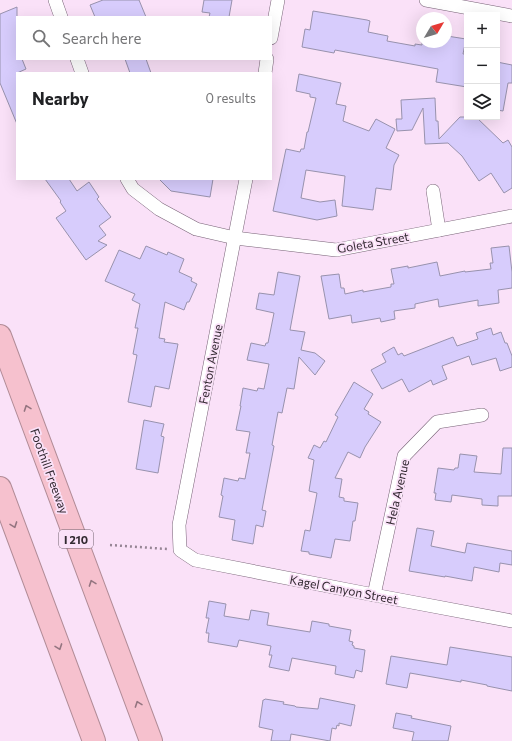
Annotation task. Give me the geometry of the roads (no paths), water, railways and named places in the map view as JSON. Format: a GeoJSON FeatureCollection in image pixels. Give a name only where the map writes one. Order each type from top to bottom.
{"type":"FeatureCollection","features":[{"type":"Feature","properties":{"kind":"highway","name":"Foothill Freeway"},"geometry":{"type":"LineString","coordinates":[[0,336],[151,741]]}},
{"type":"Feature","properties":{"kind":"highway"},"geometry":{"type":"LineString","coordinates":[[0,488],[91,736]]}},
{"type":"Feature","properties":{"kind":"street"},"geometry":{"type":"LineString","coordinates":[[55,0],[61,16]]}},
{"type":"Feature","properties":{"kind":"street"},"geometry":{"type":"LineString","coordinates":[[272,33],[278,0]]}},
{"type":"Feature","properties":{"kind":"street"},"geometry":{"type":"LineString","coordinates":[[426,0],[464,4],[512,16]]}},
{"type":"Feature","properties":{"kind":"street"},"geometry":{"type":"LineString","coordinates":[[77,60],[82,72]]}},
{"type":"Feature","properties":{"kind":"street"},"geometry":{"type":"LineString","coordinates":[[265,72],[267,60]]}},
{"type":"Feature","properties":{"kind":"street","name":"Goleta Street"},"geometry":{"type":"LineString","coordinates":[[128,180],[132,188],[159,209],[196,229],[235,238],[336,250],[512,216]]}},
{"type":"Feature","properties":{"kind":"street","name":"Fenton Avenue"},"geometry":{"type":"LineString","coordinates":[[180,550],[179,525],[246,180]]}},
{"type":"Feature","properties":{"kind":"street"},"geometry":{"type":"LineString","coordinates":[[433,191],[439,230]]}},
{"type":"Feature","properties":{"kind":"street","name":"Hela Avenue"},"geometry":{"type":"LineString","coordinates":[[374,595],[404,456],[438,422],[482,414]]}},
{"type":"Feature","properties":{"kind":"street","name":"Kagel Canyon Street"},"geometry":{"type":"LineString","coordinates":[[180,550],[195,560],[512,621]]}}]}
